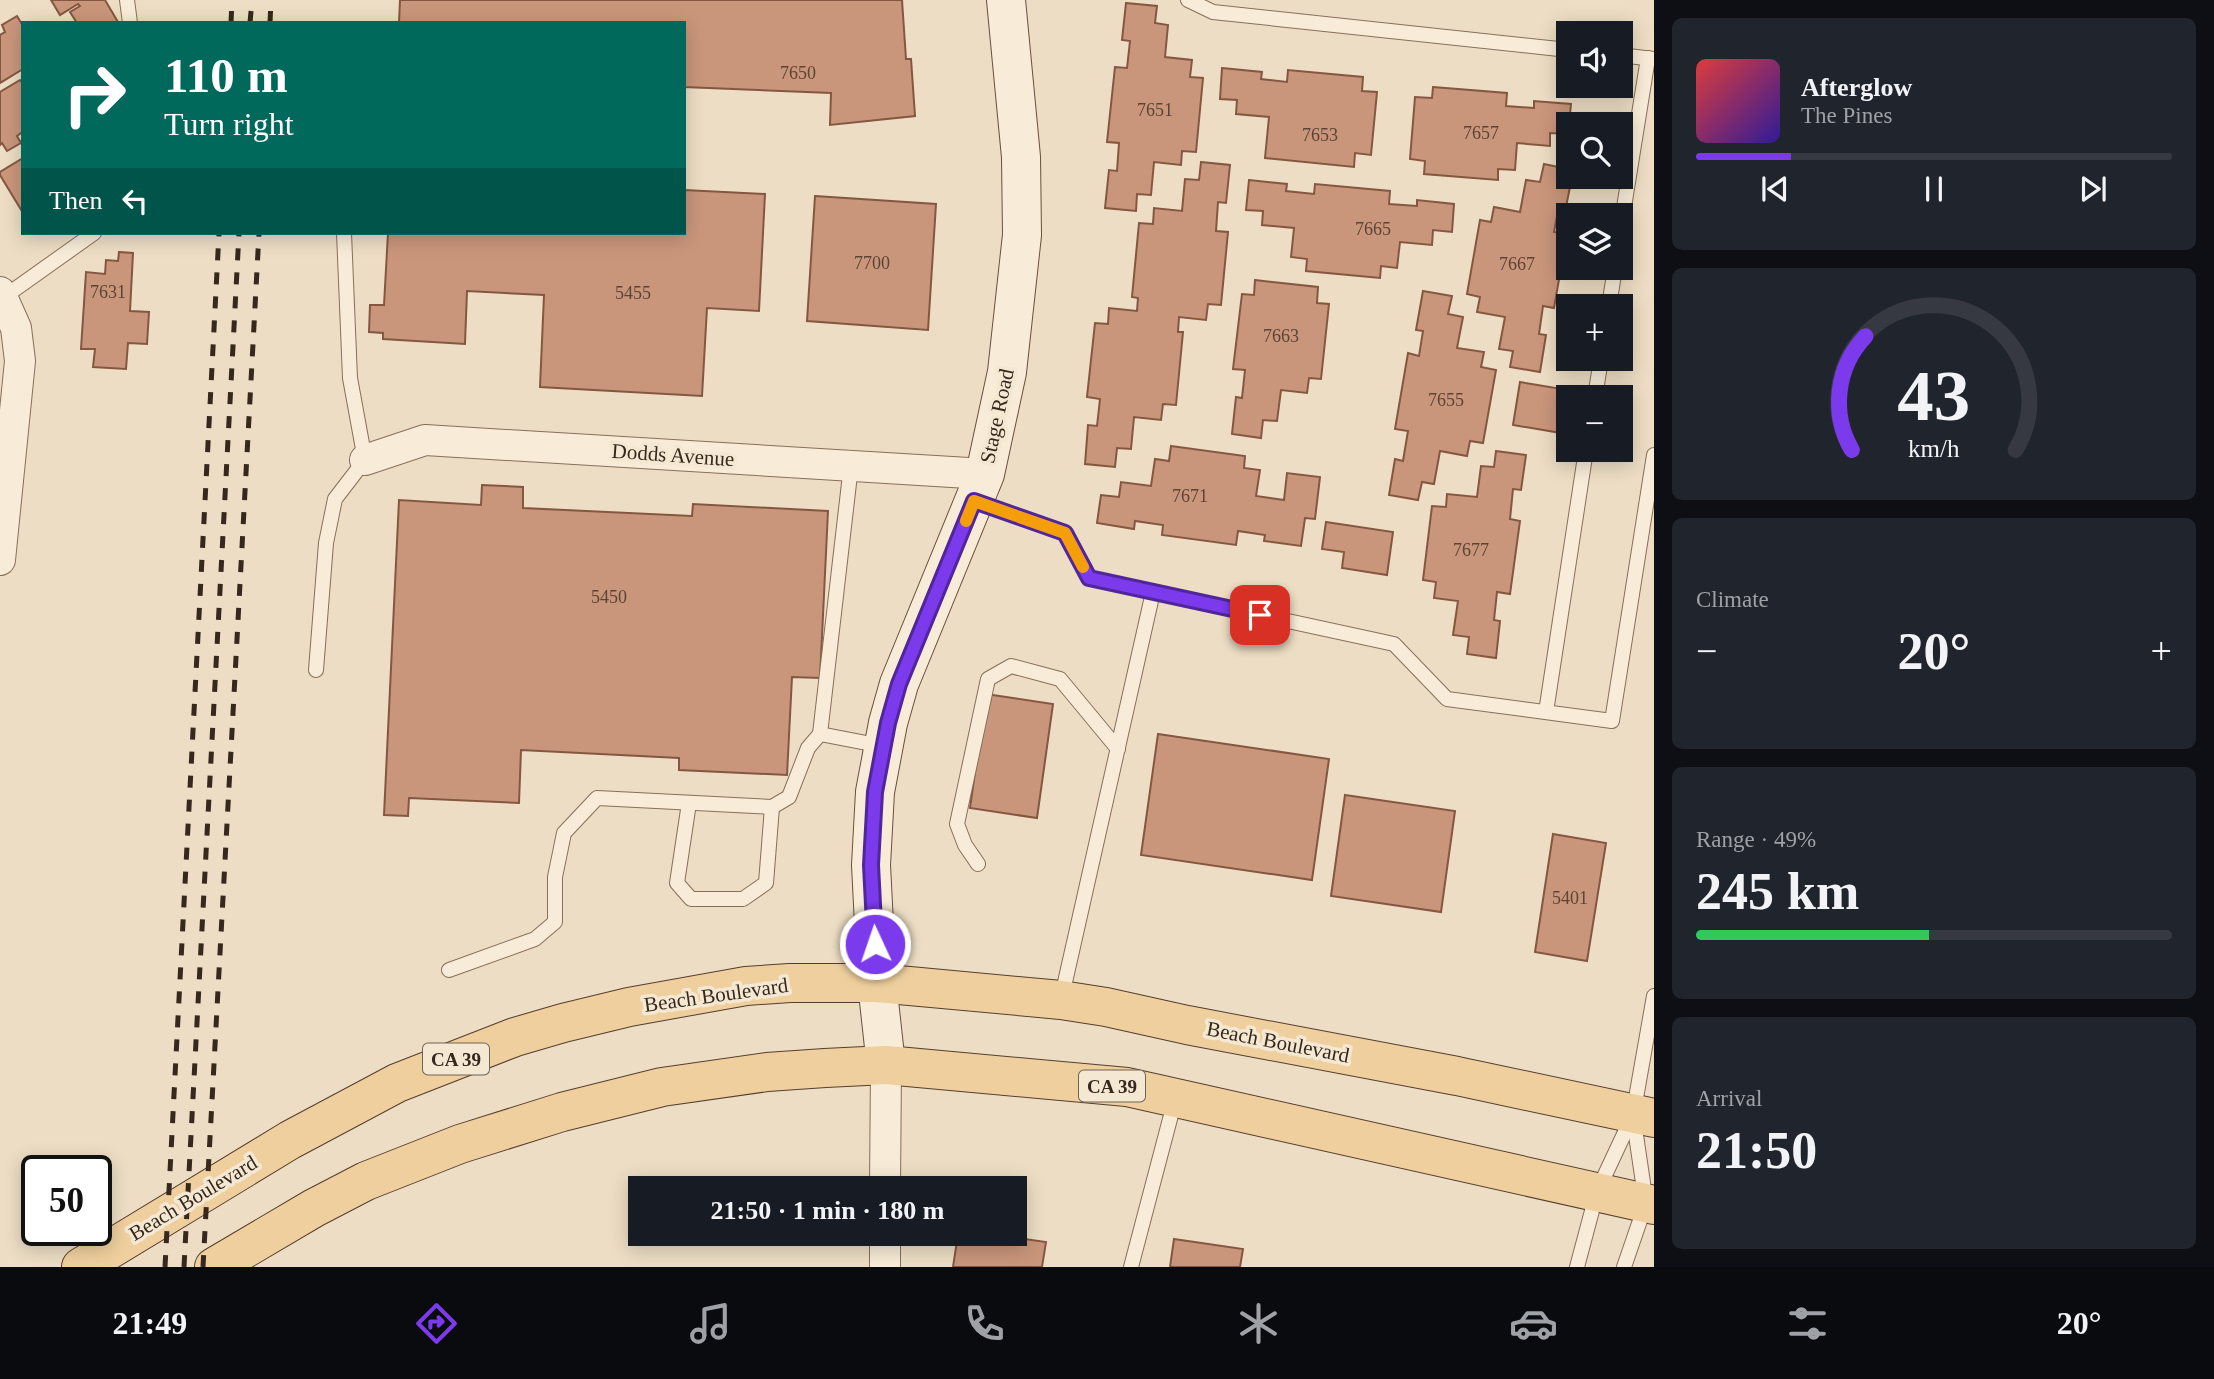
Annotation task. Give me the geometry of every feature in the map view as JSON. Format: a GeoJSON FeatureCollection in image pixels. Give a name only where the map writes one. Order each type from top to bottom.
{"type":"FeatureCollection","features":[{"type":"Feature","properties":{"kind":"main road","name":"Stage Road"},"geometry":{"type":"LineString","coordinates":[[886,1065],[877,983],[871,865],[875,792],[899,684],[980,488],[1007,372],[1022,235],[1021,157],[1006,0]]}},
{"type":"Feature","properties":{"kind":"main road","name":"Beach Boulevard"},"geometry":{"type":"LineString","coordinates":[[81,1267],[290,1140],[397,1083],[515,1037],[629,1007],[746,986],[877,983],[1061,1000],[1457,1076],[1643,1116]]}},
{"type":"Feature","properties":{"kind":"main road","name":"CA 39"},"geometry":{"type":"LineString","coordinates":[[214,1267],[314,1208],[366,1181],[460,1144],[562,1112],[662,1087],[767,1072],[886,1065],[1127,1087],[1650,1204]]}},
{"type":"Feature","properties":{"kind":"street"},"geometry":{"type":"LineString","coordinates":[[0,560],[19,361],[16,328],[2,295]]}},
{"type":"Feature","properties":{"kind":"street","name":"Dodds Avenue"},"geometry":{"type":"LineString","coordinates":[[365,460],[425,440],[850,466],[980,488]]}},
{"type":"Feature","properties":{"kind":"street"},"geometry":{"type":"LineString","coordinates":[[885,1176],[886,1065]]}},
{"type":"Feature","properties":{"kind":"street"},"geometry":{"type":"LineString","coordinates":[[885,1246],[885,1267]]}},
{"type":"Feature","properties":{"kind":"lane"},"geometry":{"type":"LineString","coordinates":[[127,0],[130,21]]}},
{"type":"Feature","properties":{"kind":"lane"},"geometry":{"type":"LineString","coordinates":[[1188,0],[1213,12],[1556,49]]}},
{"type":"Feature","properties":{"kind":"lane"},"geometry":{"type":"LineString","coordinates":[[1625,203],[1651,59],[1633,57]]}},
{"type":"Feature","properties":{"kind":"lane"},"geometry":{"type":"LineString","coordinates":[[2,295],[91,235]]}},
{"type":"Feature","properties":{"kind":"lane"},"geometry":{"type":"LineString","coordinates":[[316,670],[326,543],[334,499],[365,460],[350,378],[344,235]]}},
{"type":"Feature","properties":{"kind":"lane"},"geometry":{"type":"LineString","coordinates":[[980,488],[1065,533],[1089,578],[1394,644],[1447,699],[1612,720],[1654,455]]}},
{"type":"Feature","properties":{"kind":"lane"},"geometry":{"type":"LineString","coordinates":[[1546,712],[1585,462]]}},
{"type":"Feature","properties":{"kind":"lane"},"geometry":{"type":"LineString","coordinates":[[449,970],[535,939],[555,922],[555,877],[564,833],[597,798],[772,807],[789,797],[808,748],[820,734],[850,466]]}},
{"type":"Feature","properties":{"kind":"lane"},"geometry":{"type":"LineString","coordinates":[[1061,1000],[1153,592]]}},
{"type":"Feature","properties":{"kind":"lane"},"geometry":{"type":"LineString","coordinates":[[978,864],[965,845],[957,824],[988,679],[1011,666],[1060,679],[1118,749]]}},
{"type":"Feature","properties":{"kind":"lane"},"geometry":{"type":"LineString","coordinates":[[820,734],[884,746]]}},
{"type":"Feature","properties":{"kind":"lane"},"geometry":{"type":"LineString","coordinates":[[689,803],[677,883],[691,899],[743,899],[766,883],[772,807]]}},
{"type":"Feature","properties":{"kind":"lane"},"geometry":{"type":"LineString","coordinates":[[1624,1267],[1650,1204],[1643,1116],[1654,996]]}},
{"type":"Feature","properties":{"kind":"lane"},"geometry":{"type":"LineString","coordinates":[[1131,1267],[1175,1098]]}},
{"type":"Feature","properties":{"kind":"lane"},"geometry":{"type":"LineString","coordinates":[[1577,1267],[1597,1192],[1643,1116]]}},
{"type":"Feature","properties":{"kind":"building"},"geometry":{"type":"Polygon","coordinates":[[[51,0],[105,0],[117,21],[76,21],[70,12],[80,6],[78,4],[60,15],[51,0]]]}},
{"type":"Feature","properties":{"kind":"building"},"geometry":{"type":"Polygon","coordinates":[[[400,0],[902,0],[906,59],[911,59],[915,116],[830,125],[831,93],[686,87],[686,21],[399,21],[400,0]]]}},
{"type":"Feature","properties":{"kind":"building"},"geometry":{"type":"Polygon","coordinates":[[[1126,3],[1157,6],[1155,23],[1168,25],[1165,57],[1192,60],[1190,77],[1203,78],[1196,152],[1182,151],[1181,165],[1154,162],[1151,195],[1137,194],[1136,211],[1105,208],[1109,170],[1117,171],[1119,143],[1107,142],[1115,67],[1127,68],[1130,41],[1122,40],[1126,3]]]}},
{"type":"Feature","properties":{"kind":"building"},"geometry":{"type":"Polygon","coordinates":[[[17,16],[21,23],[21,70],[0,83],[0,35],[5,32],[2,25],[17,16]]]}},
{"type":"Feature","properties":{"kind":"building"},"geometry":{"type":"Polygon","coordinates":[[[1222,68],[1262,72],[1261,79],[1287,82],[1288,70],[1363,77],[1362,91],[1377,92],[1371,155],[1355,153],[1354,167],[1265,158],[1269,117],[1236,114],[1237,100],[1220,99],[1222,68]]]}},
{"type":"Feature","properties":{"kind":"building"},"geometry":{"type":"Polygon","coordinates":[[[21,81],[21,133],[17,136],[21,143],[7,151],[2,143],[0,145],[0,92],[21,81]]]}},
{"type":"Feature","properties":{"kind":"building"},"geometry":{"type":"Polygon","coordinates":[[[1433,87],[1507,93],[1506,106],[1534,108],[1534,101],[1571,104],[1570,112],[1556,112],[1556,133],[1550,133],[1550,146],[1517,143],[1515,170],[1498,169],[1498,180],[1424,174],[1425,161],[1410,159],[1415,97],[1432,98],[1433,87]]]}},
{"type":"Feature","properties":{"kind":"building"},"geometry":{"type":"Polygon","coordinates":[[[21,159],[21,210],[0,175],[0,172],[21,159]]]}},
{"type":"Feature","properties":{"kind":"building"},"geometry":{"type":"Polygon","coordinates":[[[1201,162],[1230,165],[1226,203],[1218,202],[1216,231],[1228,232],[1221,305],[1208,304],[1206,320],[1179,317],[1178,332],[1183,332],[1176,405],[1163,404],[1161,420],[1134,417],[1131,449],[1117,448],[1115,467],[1085,464],[1088,425],[1097,426],[1100,399],[1087,397],[1095,323],[1108,324],[1109,308],[1137,311],[1138,298],[1132,297],[1139,223],[1153,224],[1154,208],[1182,211],[1185,179],[1199,180],[1201,162]]]}},
{"type":"Feature","properties":{"kind":"building"},"geometry":{"type":"Polygon","coordinates":[[[1544,164],[1556,166],[1556,189],[1570,189],[1567,203],[1556,203],[1554,232],[1556,280],[1559,280],[1554,308],[1543,306],[1539,334],[1546,335],[1540,372],[1510,367],[1513,351],[1499,349],[1505,317],[1477,312],[1480,297],[1467,294],[1480,220],[1491,222],[1494,207],[1520,212],[1526,180],[1540,182],[1544,164]]]}},
{"type":"Feature","properties":{"kind":"building"},"geometry":{"type":"Polygon","coordinates":[[[1249,180],[1287,184],[1286,191],[1314,194],[1315,184],[1390,191],[1389,204],[1417,206],[1417,200],[1454,204],[1452,232],[1433,230],[1432,245],[1400,242],[1397,268],[1381,266],[1380,278],[1306,271],[1307,259],[1291,257],[1294,228],[1262,225],[1263,211],[1246,210],[1249,180]]]}},
{"type":"Feature","properties":{"kind":"building"},"geometry":{"type":"Polygon","coordinates":[[[686,190],[765,194],[759,311],[707,308],[702,396],[540,387],[544,295],[467,291],[465,344],[383,339],[383,333],[369,332],[370,305],[384,305],[388,235],[686,235],[686,190]]]}},
{"type":"Feature","properties":{"kind":"building"},"geometry":{"type":"Polygon","coordinates":[[[815,196],[936,204],[928,330],[807,321],[815,196]]]}},
{"type":"Feature","properties":{"kind":"building"},"geometry":{"type":"Polygon","coordinates":[[[119,252],[133,253],[130,311],[149,312],[147,344],[128,343],[126,369],[93,367],[95,349],[81,349],[86,272],[105,274],[106,260],[118,261],[119,252]]]}},
{"type":"Feature","properties":{"kind":"building"},"geometry":{"type":"Polygon","coordinates":[[[1255,280],[1318,287],[1317,303],[1329,304],[1321,379],[1309,378],[1307,393],[1281,390],[1277,421],[1263,420],[1261,438],[1232,434],[1236,397],[1242,398],[1245,370],[1233,369],[1242,294],[1254,295],[1255,280]]]}},
{"type":"Feature","properties":{"kind":"building"},"geometry":{"type":"Polygon","coordinates":[[[1423,291],[1452,296],[1448,314],[1463,317],[1457,348],[1484,352],[1481,367],[1496,370],[1483,443],[1470,441],[1467,456],[1440,451],[1434,484],[1422,482],[1418,500],[1389,495],[1395,459],[1403,461],[1408,431],[1395,429],[1408,353],[1419,356],[1423,331],[1416,330],[1423,291]]]}},
{"type":"Feature","properties":{"kind":"building"},"geometry":{"type":"Polygon","coordinates":[[[1520,382],[1556,388],[1556,432],[1513,425],[1520,382]]]}},
{"type":"Feature","properties":{"kind":"building"},"geometry":{"type":"Polygon","coordinates":[[[1171,446],[1245,456],[1244,468],[1260,470],[1256,496],[1284,500],[1287,473],[1320,477],[1315,519],[1305,518],[1301,546],[1264,541],[1265,535],[1238,531],[1236,545],[1162,535],[1163,525],[1135,521],[1134,529],[1097,523],[1101,495],[1119,497],[1121,482],[1151,486],[1155,459],[1169,461],[1171,446]]]}},
{"type":"Feature","properties":{"kind":"building"},"geometry":{"type":"Polygon","coordinates":[[[1496,451],[1526,455],[1521,490],[1513,489],[1510,519],[1520,521],[1510,594],[1497,592],[1494,620],[1500,621],[1496,658],[1467,654],[1469,637],[1453,635],[1458,601],[1434,598],[1436,582],[1423,580],[1432,506],[1446,507],[1447,494],[1477,497],[1481,466],[1494,467],[1496,451]]]}},
{"type":"Feature","properties":{"kind":"building"},"geometry":{"type":"Polygon","coordinates":[[[482,485],[523,487],[523,508],[692,516],[693,504],[828,511],[820,678],[792,677],[787,775],[679,770],[679,758],[521,750],[519,803],[409,798],[408,816],[384,815],[399,500],[481,505],[482,485]]]}},
{"type":"Feature","properties":{"kind":"building"},"geometry":{"type":"Polygon","coordinates":[[[1326,522],[1393,532],[1387,575],[1342,568],[1344,552],[1322,549],[1326,522]]]}},
{"type":"Feature","properties":{"kind":"building"},"geometry":{"type":"Polygon","coordinates":[[[986,694],[1053,704],[1037,818],[970,808],[986,694]]]}},
{"type":"Feature","properties":{"kind":"building"},"geometry":{"type":"Polygon","coordinates":[[[1158,734],[1329,759],[1312,880],[1141,855],[1158,734]]]}},
{"type":"Feature","properties":{"kind":"building"},"geometry":{"type":"Polygon","coordinates":[[[1345,795],[1455,811],[1441,912],[1331,896],[1345,795]]]}},
{"type":"Feature","properties":{"kind":"building"},"geometry":{"type":"Polygon","coordinates":[[[1553,834],[1606,843],[1587,961],[1535,952],[1553,834]]]}},
{"type":"Feature","properties":{"kind":"building"},"geometry":{"type":"Polygon","coordinates":[[[1027,1239],[1046,1242],[1042,1267],[953,1267],[956,1246],[1027,1246],[1027,1239]]]}},
{"type":"Feature","properties":{"kind":"building"},"geometry":{"type":"Polygon","coordinates":[[[1174,1239],[1243,1249],[1240,1267],[1170,1267],[1174,1239]]]}},
{"type":"Feature","properties":{"kind":"railway"},"geometry":{"type":"LineString","coordinates":[[231,21],[232,0]]}},
{"type":"Feature","properties":{"kind":"railway"},"geometry":{"type":"LineString","coordinates":[[250,21],[252,0]]}},
{"type":"Feature","properties":{"kind":"railway"},"geometry":{"type":"LineString","coordinates":[[270,21],[271,0]]}},
{"type":"Feature","properties":{"kind":"railway"},"geometry":{"type":"LineString","coordinates":[[165,1267],[219,235]]}},
{"type":"Feature","properties":{"kind":"railway"},"geometry":{"type":"LineString","coordinates":[[184,1267],[239,235]]}},
{"type":"Feature","properties":{"kind":"railway"},"geometry":{"type":"LineString","coordinates":[[203,1267],[259,235]]}},
{"type":"Feature","properties":{"kind":"slow traffic"},"geometry":{"type":"LineString","coordinates":[[966,521],[974,501],[1065,533],[1083,567]]}},
{"type":"Feature","properties":{"kind":"route"},"geometry":{"type":"LineString","coordinates":[[875,944],[871,865],[875,792],[888,723],[899,684],[974,501],[1065,533],[1089,578],[1260,615]]}}]}
